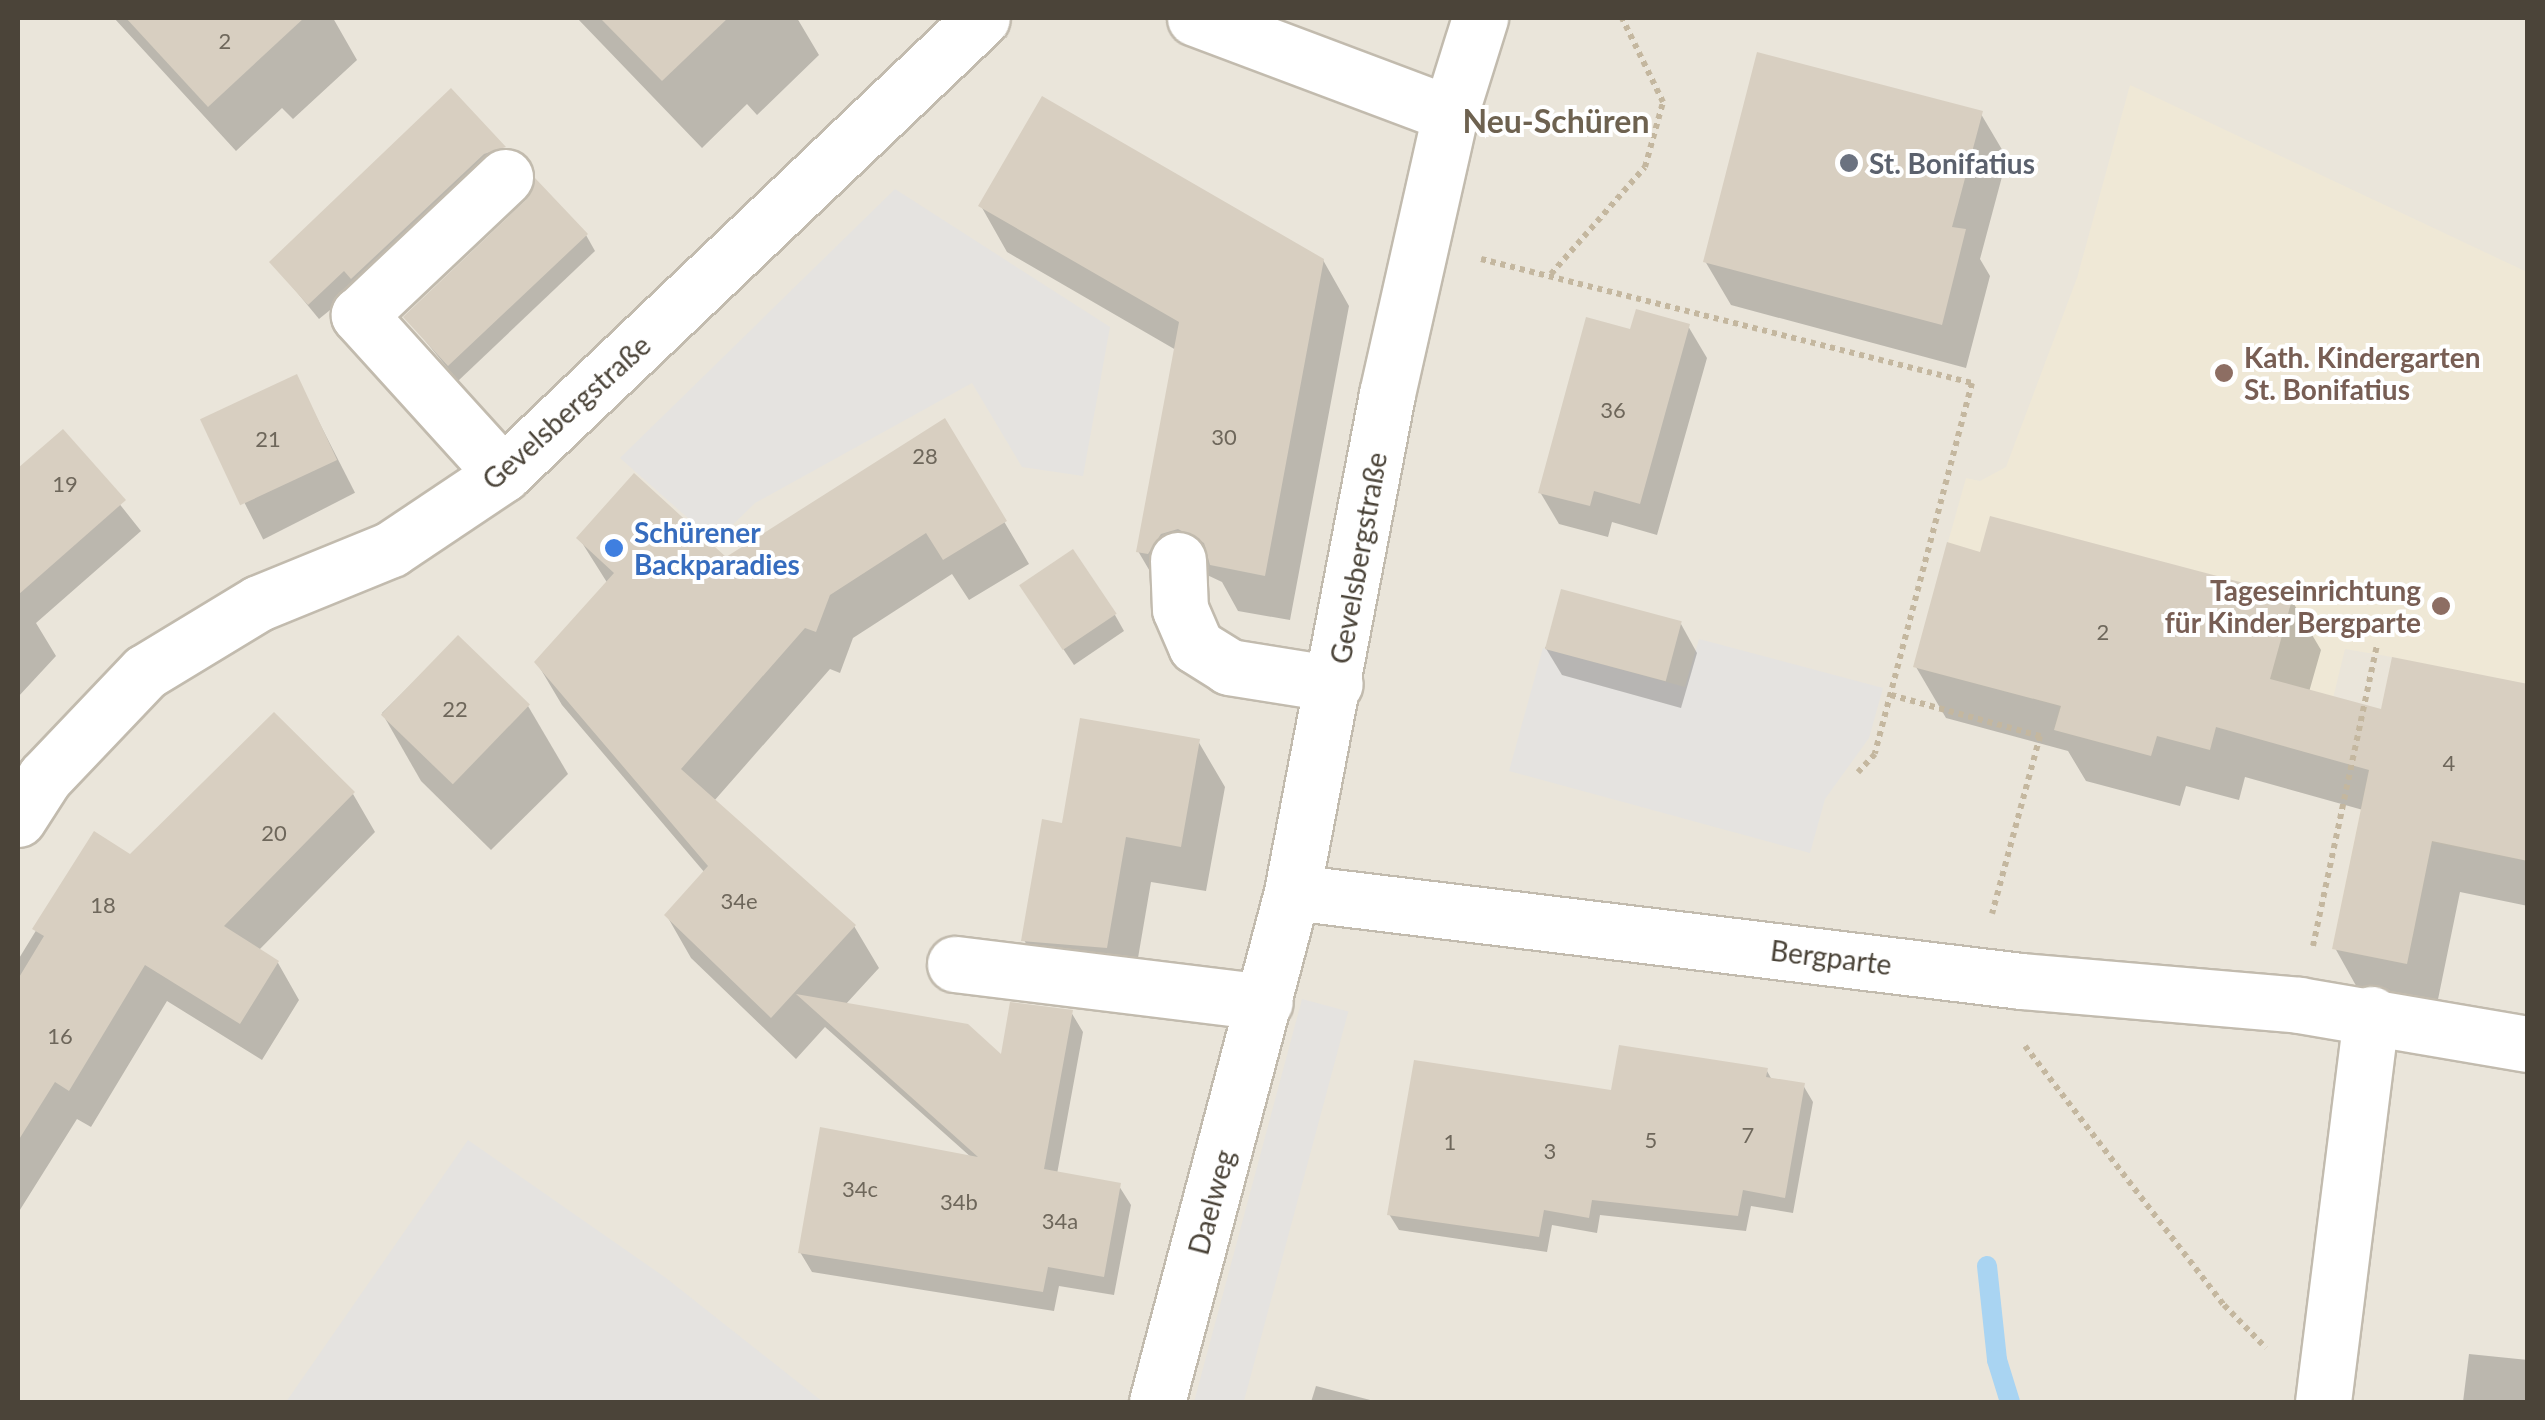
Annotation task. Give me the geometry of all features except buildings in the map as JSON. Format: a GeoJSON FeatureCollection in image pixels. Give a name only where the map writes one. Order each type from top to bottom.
{"type":"FeatureCollection","features":[{"type":"Feature","properties":{"kind":"street","name":"Gevelsbergstraße"},"geometry":{"type":"LineString","coordinates":[[18,819],[45,777],[145,672],[259,604],[391,549],[503,474],[982,18]]}},
{"type":"Feature","properties":{"kind":"street"},"geometry":{"type":"LineString","coordinates":[[1195,18],[1450,114]]}},
{"type":"Feature","properties":{"kind":"street","name":"Gevelsbergstraße"},"geometry":{"type":"LineString","coordinates":[[1264,1002],[1292,892],[1421,245],[1450,114],[1480,18]]}},
{"type":"Feature","properties":{"kind":"street"},"geometry":{"type":"LineString","coordinates":[[503,474],[360,315],[505,178]]}},
{"type":"Feature","properties":{"kind":"street"},"geometry":{"type":"LineString","coordinates":[[1178,560],[1180,609],[1196,646],[1229,667],[1334,684]]}},
{"type":"Feature","properties":{"kind":"street","name":"Bergparte"},"geometry":{"type":"LineString","coordinates":[[1292,892],[2021,981],[2300,1005],[2371,1014],[2528,1044]]}},
{"type":"Feature","properties":{"kind":"street"},"geometry":{"type":"LineString","coordinates":[[955,964],[1264,1002]]}},
{"type":"Feature","properties":{"kind":"street","name":"Daelweg"},"geometry":{"type":"LineString","coordinates":[[1156,1402],[1264,1002]]}},
{"type":"Feature","properties":{"kind":"street"},"geometry":{"type":"LineString","coordinates":[[2324,1392],[2371,1014]]}},
{"type":"Feature","properties":{"kind":"path"},"geometry":{"type":"LineString","coordinates":[[1550,275],[1645,166],[1663,102],[1622,18]]}},
{"type":"Feature","properties":{"kind":"path"},"geometry":{"type":"LineString","coordinates":[[1421,245],[1972,384],[1875,754],[1858,772]]}},
{"type":"Feature","properties":{"kind":"path"},"geometry":{"type":"LineString","coordinates":[[2300,1005],[2377,644]]}},
{"type":"Feature","properties":{"kind":"path"},"geometry":{"type":"LineString","coordinates":[[1891,695],[2040,736],[2008,851]]}},
{"type":"Feature","properties":{"kind":"path"},"geometry":{"type":"LineString","coordinates":[[2021,981],[2018,1032],[2030,1055],[2099,1134],[2224,1305],[2288,1370],[2324,1392]]}},
{"type":"Feature","properties":{"kind":"shaded area"},"geometry":{"type":"Polygon","coordinates":[[[18,18],[2527,18],[2527,1402],[18,1402],[18,18]]]}},
{"type":"Feature","properties":{"kind":"shaded area","name":"Kath. Kindergarten St. Bonifatius"},"geometry":{"type":"Polygon","coordinates":[[[2130,85],[2527,272],[2527,861],[2432,842],[2407,964],[2332,949],[2392,657],[2345,649],[2319,756],[2216,727],[2210,750],[2157,736],[2151,756],[2054,730],[2060,706],[1913,667],[1966,478],[1980,481],[2006,467],[2077,278],[2130,85]]]}},
{"type":"Feature","properties":{"kind":"shaded area"},"geometry":{"type":"Polygon","coordinates":[[[895,189],[1110,327],[1083,476],[1022,467],[972,383],[755,503],[715,542],[620,458],[895,189]]]}},
{"type":"Feature","properties":{"kind":"shaded area"},"geometry":{"type":"Polygon","coordinates":[[[1699,639],[1883,688],[1869,738],[1825,799],[1810,853],[1509,771],[1543,648],[1685,687],[1699,639]]]}},
{"type":"Feature","properties":{"kind":"shaded area"},"geometry":{"type":"Polygon","coordinates":[[[1302,999],[1348,1011],[1244,1402],[1194,1402],[1302,999]]]}},
{"type":"Feature","properties":{"kind":"shaded area"},"geometry":{"type":"Polygon","coordinates":[[[468,1140],[666,1278],[823,1402],[286,1402],[468,1140]]]}},
{"type":"Feature","properties":{"kind":"waterway"},"geometry":{"type":"LineString","coordinates":[[1987,1266],[1997,1360],[2010,1402]]}},
{"type":"Feature","properties":{"kind":"place","name":"St. Bonifatius"},"geometry":{"type":"Point","coordinates":[1849,163]}},
{"type":"Feature","properties":{"kind":"place","name":"Kath. Kindergarten St. Bonifatius"},"geometry":{"type":"Point","coordinates":[2224,373]}},
{"type":"Feature","properties":{"kind":"place","name":"Schürener Backparadies"},"geometry":{"type":"Point","coordinates":[614,548]}},
{"type":"Feature","properties":{"kind":"place","name":"Tageseinrichtung für Kinder Bergparte"},"geometry":{"type":"Point","coordinates":[2441,606]}},
{"type":"Feature","properties":{"kind":"district","name":"Neu-Schüren"},"geometry":{"type":"Point","coordinates":[1556,121]}}]}
